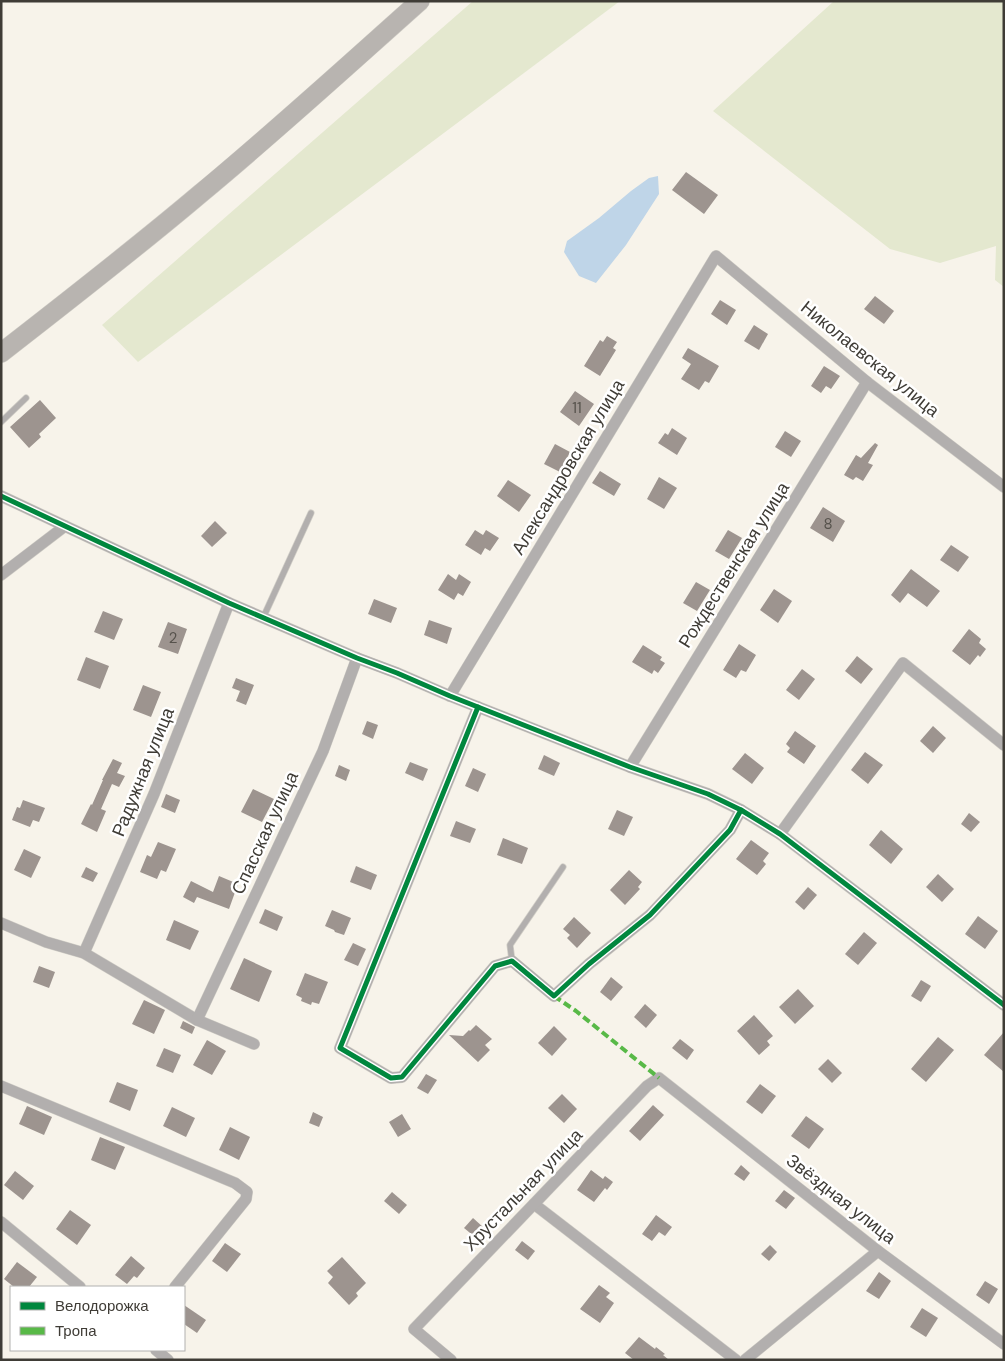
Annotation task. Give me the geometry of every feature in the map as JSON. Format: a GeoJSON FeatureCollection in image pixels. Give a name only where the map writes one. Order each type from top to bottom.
{"type":"FeatureCollection","features":[{"type":"Feature","properties":{"kind":"highway"},"geometry":{"type":"LineString","coordinates":[[1,353],[201,194],[420,1]]}},
{"type":"Feature","properties":{"kind":"street","name":"Николаевская улица"},"geometry":{"type":"LineString","coordinates":[[716,256],[867,382],[1004,487]]}},
{"type":"Feature","properties":{"kind":"street","name":"Александровская улица"},"geometry":{"type":"LineString","coordinates":[[450,696],[716,256]]}},
{"type":"Feature","properties":{"kind":"street","name":"Рождественская улица"},"geometry":{"type":"LineString","coordinates":[[630,767],[867,382]]}},
{"type":"Feature","properties":{"kind":"street"},"geometry":{"type":"LineString","coordinates":[[1,496],[229,603],[357,658],[630,767],[708,794],[741,810],[780,834],[1004,1005]]}},
{"type":"Feature","properties":{"kind":"street"},"geometry":{"type":"LineString","coordinates":[[1,575],[65,526]]}},
{"type":"Feature","properties":{"kind":"street","name":"Радужная улица"},"geometry":{"type":"LineString","coordinates":[[84,953],[154,794],[229,603]]}},
{"type":"Feature","properties":{"kind":"street","name":"Спасская улица"},"geometry":{"type":"LineString","coordinates":[[197,1020],[323,751],[357,658]]}},
{"type":"Feature","properties":{"kind":"street"},"geometry":{"type":"LineString","coordinates":[[780,834],[903,663],[1004,745]]}},
{"type":"Feature","properties":{"kind":"street"},"geometry":{"type":"LineString","coordinates":[[478,707],[340,1048],[391,1078],[402,1076],[495,966],[512,961],[554,996],[589,964],[650,914],[730,830],[741,810]]}},
{"type":"Feature","properties":{"kind":"street"},"geometry":{"type":"LineString","coordinates":[[1,923],[46,942],[84,953],[197,1020],[254,1044]]}},
{"type":"Feature","properties":{"kind":"street","name":"Хрустальная улица"},"geometry":{"type":"LineString","coordinates":[[451,1360],[414,1329],[647,1086],[659,1078]]}},
{"type":"Feature","properties":{"kind":"street","name":"Звёздная улица"},"geometry":{"type":"LineString","coordinates":[[659,1078],[878,1251],[1004,1344]]}},
{"type":"Feature","properties":{"kind":"street"},"geometry":{"type":"LineString","coordinates":[[1,1086],[235,1183],[247,1192],[246,1199],[176,1286]]}},
{"type":"Feature","properties":{"kind":"street"},"geometry":{"type":"LineString","coordinates":[[534,1204],[736,1360]]}},
{"type":"Feature","properties":{"kind":"street"},"geometry":{"type":"LineString","coordinates":[[1,1222],[79,1286]]}},
{"type":"Feature","properties":{"kind":"street"},"geometry":{"type":"LineString","coordinates":[[745,1360],[878,1251]]}},
{"type":"Feature","properties":{"kind":"street"},"geometry":{"type":"LineString","coordinates":[[157,1351],[168,1360]]}},
{"type":"Feature","properties":{"kind":"lane"},"geometry":{"type":"LineString","coordinates":[[1,422],[26,398]]}},
{"type":"Feature","properties":{"kind":"lane"},"geometry":{"type":"LineString","coordinates":[[263,618],[311,513]]}},
{"type":"Feature","properties":{"kind":"lane"},"geometry":{"type":"LineString","coordinates":[[512,961],[510,945],[563,867]]}},
{"type":"Feature","properties":{"kind":"green space"},"geometry":{"type":"Polygon","coordinates":[[[473,1],[620,1],[138,362],[102,325],[473,1]]]}},
{"type":"Feature","properties":{"kind":"green space"},"geometry":{"type":"Polygon","coordinates":[[[834,1],[1004,1],[1004,287],[995,280],[996,246],[940,263],[890,249],[713,111],[834,1]]]}},
{"type":"Feature","properties":{"kind":"water"},"geometry":{"type":"Polygon","coordinates":[[[658,176],[659,194],[626,245],[596,283],[579,276],[564,252],[567,241],[649,178],[658,176]]]}},
{"type":"Feature","properties":{"kind":"building"},"geometry":{"type":"Polygon","coordinates":[[[686,172],[718,195],[704,214],[672,190],[686,172]]]}},
{"type":"Feature","properties":{"kind":"building"},"geometry":{"type":"Polygon","coordinates":[[[875,296],[894,311],[884,324],[864,309],[875,296]]]}},
{"type":"Feature","properties":{"kind":"building"},"geometry":{"type":"Polygon","coordinates":[[[720,300],[736,310],[727,325],[711,314],[720,300]]]}},
{"type":"Feature","properties":{"kind":"building"},"geometry":{"type":"Polygon","coordinates":[[[754,325],[768,334],[759,350],[744,341],[754,325]]]}},
{"type":"Feature","properties":{"kind":"building"},"geometry":{"type":"Polygon","coordinates":[[[607,336],[617,342],[613,348],[616,350],[600,376],[584,366],[600,340],[603,342],[607,336]]]}},
{"type":"Feature","properties":{"kind":"building"},"geometry":{"type":"Polygon","coordinates":[[[688,348],[719,366],[709,383],[705,381],[699,390],[681,379],[691,364],[682,358],[688,348]]]}},
{"type":"Feature","properties":{"kind":"building"},"geometry":{"type":"Polygon","coordinates":[[[824,366],[840,376],[831,389],[826,386],[821,393],[811,386],[824,366]]]}},
{"type":"Feature","properties":{"kind":"building"},"geometry":{"type":"Polygon","coordinates":[[[575,391],[594,404],[579,426],[560,412],[575,391]]]}},
{"type":"Feature","properties":{"kind":"building"},"geometry":{"type":"Polygon","coordinates":[[[40,400],[56,418],[39,434],[41,437],[29,448],[10,427],[40,400]]]}},
{"type":"Feature","properties":{"kind":"building"},"geometry":{"type":"Polygon","coordinates":[[[672,428],[687,438],[677,455],[658,443],[665,433],[668,435],[672,428]]]}},
{"type":"Feature","properties":{"kind":"building"},"geometry":{"type":"Polygon","coordinates":[[[785,431],[801,441],[791,457],[775,447],[785,431]]]}},
{"type":"Feature","properties":{"kind":"building"},"geometry":{"type":"Polygon","coordinates":[[[875,443],[878,445],[868,463],[873,465],[863,481],[856,477],[853,480],[844,475],[856,455],[861,458],[875,443]]]}},
{"type":"Feature","properties":{"kind":"building"},"geometry":{"type":"Polygon","coordinates":[[[555,444],[570,452],[560,472],[544,464],[555,444]]]}},
{"type":"Feature","properties":{"kind":"building"},"geometry":{"type":"Polygon","coordinates":[[[600,471],[621,484],[614,496],[592,483],[600,471]]]}},
{"type":"Feature","properties":{"kind":"building"},"geometry":{"type":"Polygon","coordinates":[[[659,477],[677,488],[664,509],[647,499],[659,477]]]}},
{"type":"Feature","properties":{"kind":"building"},"geometry":{"type":"Polygon","coordinates":[[[508,480],[531,495],[519,512],[497,496],[508,480]]]}},
{"type":"Feature","properties":{"kind":"building"},"geometry":{"type":"Polygon","coordinates":[[[823,507],[845,521],[833,542],[810,528],[823,507]]]}},
{"type":"Feature","properties":{"kind":"building"},"geometry":{"type":"Polygon","coordinates":[[[215,521],[227,533],[212,547],[201,536],[215,521]]]}},
{"type":"Feature","properties":{"kind":"building"},"geometry":{"type":"Polygon","coordinates":[[[475,530],[483,535],[486,530],[499,538],[490,551],[485,548],[481,555],[465,545],[475,530]]]}},
{"type":"Feature","properties":{"kind":"building"},"geometry":{"type":"Polygon","coordinates":[[[728,530],[742,538],[729,559],[715,551],[728,530]]]}},
{"type":"Feature","properties":{"kind":"building"},"geometry":{"type":"Polygon","coordinates":[[[951,545],[969,557],[958,572],[940,560],[951,545]]]}},
{"type":"Feature","properties":{"kind":"building"},"geometry":{"type":"Polygon","coordinates":[[[911,569],[940,591],[927,607],[908,593],[900,603],[891,595],[911,569]]]}},
{"type":"Feature","properties":{"kind":"building"},"geometry":{"type":"Polygon","coordinates":[[[448,574],[456,580],[459,574],[471,582],[463,596],[458,593],[454,600],[438,590],[448,574]]]}},
{"type":"Feature","properties":{"kind":"building"},"geometry":{"type":"Polygon","coordinates":[[[696,582],[710,590],[697,611],[683,603],[696,582]]]}},
{"type":"Feature","properties":{"kind":"building"},"geometry":{"type":"Polygon","coordinates":[[[774,589],[792,601],[778,623],[760,610],[774,589]]]}},
{"type":"Feature","properties":{"kind":"building"},"geometry":{"type":"Polygon","coordinates":[[[374,599],[397,608],[391,623],[368,614],[374,599]]]}},
{"type":"Feature","properties":{"kind":"building"},"geometry":{"type":"Polygon","coordinates":[[[103,611],[123,619],[114,640],[94,632],[103,611]]]}},
{"type":"Feature","properties":{"kind":"building"},"geometry":{"type":"Polygon","coordinates":[[[429,620],[452,628],[447,644],[424,635],[429,620]]]}},
{"type":"Feature","properties":{"kind":"building"},"geometry":{"type":"Polygon","coordinates":[[[168,622],[187,629],[178,654],[158,647],[168,622]]]}},
{"type":"Feature","properties":{"kind":"building"},"geometry":{"type":"Polygon","coordinates":[[[969,629],[981,639],[979,643],[986,649],[970,665],[952,651],[969,629]]]}},
{"type":"Feature","properties":{"kind":"building"},"geometry":{"type":"Polygon","coordinates":[[[739,644],[756,655],[746,672],[741,670],[736,678],[723,670],[739,644]]]}},
{"type":"Feature","properties":{"kind":"building"},"geometry":{"type":"Polygon","coordinates":[[[643,645],[662,657],[660,660],[665,663],[658,673],[654,670],[652,674],[632,662],[643,645]]]}},
{"type":"Feature","properties":{"kind":"building"},"geometry":{"type":"Polygon","coordinates":[[[857,656],[873,669],[861,684],[845,671],[857,656]]]}},
{"type":"Feature","properties":{"kind":"building"},"geometry":{"type":"Polygon","coordinates":[[[86,657],[109,666],[100,689],[77,680],[86,657]]]}},
{"type":"Feature","properties":{"kind":"building"},"geometry":{"type":"Polygon","coordinates":[[[802,669],[815,679],[799,700],[786,690],[802,669]]]}},
{"type":"Feature","properties":{"kind":"building"},"geometry":{"type":"Polygon","coordinates":[[[236,678],[254,685],[246,705],[236,701],[240,691],[232,688],[236,678]]]}},
{"type":"Feature","properties":{"kind":"building"},"geometry":{"type":"Polygon","coordinates":[[[143,685],[161,692],[151,717],[133,710],[143,685]]]}},
{"type":"Feature","properties":{"kind":"building"},"geometry":{"type":"Polygon","coordinates":[[[367,721],[378,725],[373,739],[362,734],[367,721]]]}},
{"type":"Feature","properties":{"kind":"building"},"geometry":{"type":"Polygon","coordinates":[[[933,726],[946,738],[933,753],[920,741],[933,726]]]}},
{"type":"Feature","properties":{"kind":"building"},"geometry":{"type":"Polygon","coordinates":[[[795,731],[816,746],[804,764],[787,752],[790,748],[786,744],[795,731]]]}},
{"type":"Feature","properties":{"kind":"building"},"geometry":{"type":"Polygon","coordinates":[[[865,752],[883,765],[868,784],[851,770],[865,752]]]}},
{"type":"Feature","properties":{"kind":"building"},"geometry":{"type":"Polygon","coordinates":[[[745,753],[764,768],[752,784],[732,769],[745,753]]]}},
{"type":"Feature","properties":{"kind":"building"},"geometry":{"type":"Polygon","coordinates":[[[544,755],[560,763],[554,776],[538,769],[544,755]]]}},
{"type":"Feature","properties":{"kind":"building"},"geometry":{"type":"Polygon","coordinates":[[[113,759],[122,763],[117,773],[125,776],[119,787],[112,784],[101,809],[106,811],[97,832],[81,824],[113,759]]]}},
{"type":"Feature","properties":{"kind":"building"},"geometry":{"type":"Polygon","coordinates":[[[410,762],[428,769],[423,781],[405,773],[410,762]]]}},
{"type":"Feature","properties":{"kind":"building"},"geometry":{"type":"Polygon","coordinates":[[[339,765],[350,770],[346,781],[335,776],[339,765]]]}},
{"type":"Feature","properties":{"kind":"building"},"geometry":{"type":"Polygon","coordinates":[[[473,768],[486,774],[478,792],[465,786],[473,768]]]}},
{"type":"Feature","properties":{"kind":"building"},"geometry":{"type":"Polygon","coordinates":[[[253,789],[274,799],[262,822],[241,812],[253,789]]]}},
{"type":"Feature","properties":{"kind":"building"},"geometry":{"type":"Polygon","coordinates":[[[166,794],[180,800],[175,813],[161,807],[166,794]]]}},
{"type":"Feature","properties":{"kind":"building"},"geometry":{"type":"Polygon","coordinates":[[[23,800],[45,808],[39,822],[33,820],[30,827],[12,820],[17,807],[20,808],[23,800]]]}},
{"type":"Feature","properties":{"kind":"building"},"geometry":{"type":"Polygon","coordinates":[[[617,810],[633,817],[624,836],[608,829],[617,810]]]}},
{"type":"Feature","properties":{"kind":"building"},"geometry":{"type":"Polygon","coordinates":[[[969,813],[980,822],[971,832],[961,824],[969,813]]]}},
{"type":"Feature","properties":{"kind":"building"},"geometry":{"type":"Polygon","coordinates":[[[456,821],[476,829],[470,843],[450,836],[456,821]]]}},
{"type":"Feature","properties":{"kind":"building"},"geometry":{"type":"Polygon","coordinates":[[[881,830],[903,849],[891,864],[869,845],[881,830]]]}},
{"type":"Feature","properties":{"kind":"building"},"geometry":{"type":"Polygon","coordinates":[[[503,838],[528,848],[522,864],[497,855],[503,838]]]}},
{"type":"Feature","properties":{"kind":"building"},"geometry":{"type":"Polygon","coordinates":[[[751,840],[769,853],[763,861],[766,864],[757,875],[736,859],[751,840]]]}},
{"type":"Feature","properties":{"kind":"building"},"geometry":{"type":"Polygon","coordinates":[[[158,842],[176,849],[166,872],[161,870],[157,879],[140,872],[147,855],[151,857],[158,842]]]}},
{"type":"Feature","properties":{"kind":"building"},"geometry":{"type":"Polygon","coordinates":[[[24,849],[41,857],[31,878],[14,870],[24,849]]]}},
{"type":"Feature","properties":{"kind":"building"},"geometry":{"type":"Polygon","coordinates":[[[356,866],[377,875],[371,890],[350,882],[356,866]]]}},
{"type":"Feature","properties":{"kind":"building"},"geometry":{"type":"Polygon","coordinates":[[[86,867],[98,873],[93,882],[81,877],[86,867]]]}},
{"type":"Feature","properties":{"kind":"building"},"geometry":{"type":"Polygon","coordinates":[[[629,870],[642,882],[638,887],[640,889],[625,905],[610,890],[629,870]]]}},
{"type":"Feature","properties":{"kind":"building"},"geometry":{"type":"Polygon","coordinates":[[[938,874],[954,889],[942,902],[926,887],[938,874]]]}},
{"type":"Feature","properties":{"kind":"building"},"geometry":{"type":"Polygon","coordinates":[[[219,876],[238,884],[229,909],[197,897],[194,903],[183,897],[191,881],[213,892],[219,876]]]}},
{"type":"Feature","properties":{"kind":"building"},"geometry":{"type":"Polygon","coordinates":[[[808,887],[817,895],[804,910],[795,902],[808,887]]]}},
{"type":"Feature","properties":{"kind":"building"},"geometry":{"type":"Polygon","coordinates":[[[265,909],[283,917],[277,931],[259,923],[265,909]]]}},
{"type":"Feature","properties":{"kind":"building"},"geometry":{"type":"Polygon","coordinates":[[[332,910],[351,918],[344,935],[325,926],[332,910]]]}},
{"type":"Feature","properties":{"kind":"building"},"geometry":{"type":"Polygon","coordinates":[[[978,916],[998,931],[985,949],[965,934],[978,916]]]}},
{"type":"Feature","properties":{"kind":"building"},"geometry":{"type":"Polygon","coordinates":[[[574,917],[591,933],[577,948],[567,938],[570,935],[563,929],[574,917]]]}},
{"type":"Feature","properties":{"kind":"building"},"geometry":{"type":"Polygon","coordinates":[[[174,920],[199,931],[190,950],[166,940],[174,920]]]}},
{"type":"Feature","properties":{"kind":"building"},"geometry":{"type":"Polygon","coordinates":[[[864,932],[877,943],[858,965],[845,954],[864,932]]]}},
{"type":"Feature","properties":{"kind":"building"},"geometry":{"type":"Polygon","coordinates":[[[353,943],[366,949],[358,966],[344,960],[353,943]]]}},
{"type":"Feature","properties":{"kind":"building"},"geometry":{"type":"Polygon","coordinates":[[[244,958],[272,971],[259,1002],[230,989],[244,958]]]}},
{"type":"Feature","properties":{"kind":"building"},"geometry":{"type":"Polygon","coordinates":[[[39,966],[55,972],[49,988],[33,982],[39,966]]]}},
{"type":"Feature","properties":{"kind":"building"},"geometry":{"type":"Polygon","coordinates":[[[305,973],[328,982],[319,1004],[312,1002],[311,1005],[301,1001],[302,998],[296,995],[305,973]]]}},
{"type":"Feature","properties":{"kind":"building"},"geometry":{"type":"Polygon","coordinates":[[[611,977],[623,987],[611,1001],[600,992],[611,977]]]}},
{"type":"Feature","properties":{"kind":"building"},"geometry":{"type":"Polygon","coordinates":[[[921,980],[931,986],[921,1002],[911,996],[921,980]]]}},
{"type":"Feature","properties":{"kind":"building"},"geometry":{"type":"Polygon","coordinates":[[[798,989],[814,1006],[795,1024],[779,1007],[798,989]]]}},
{"type":"Feature","properties":{"kind":"building"},"geometry":{"type":"Polygon","coordinates":[[[144,1000],[165,1010],[154,1034],[132,1024],[144,1000]]]}},
{"type":"Feature","properties":{"kind":"building"},"geometry":{"type":"Polygon","coordinates":[[[645,1004],[657,1015],[646,1028],[634,1017],[645,1004]]]}},
{"type":"Feature","properties":{"kind":"building"},"geometry":{"type":"Polygon","coordinates":[[[754,1015],[773,1036],[767,1041],[770,1045],[759,1055],[737,1031],[754,1015]]]}},
{"type":"Feature","properties":{"kind":"building"},"geometry":{"type":"Polygon","coordinates":[[[183,1021],[195,1027],[192,1034],[180,1028],[183,1021]]]}},
{"type":"Feature","properties":{"kind":"building"},"geometry":{"type":"Polygon","coordinates":[[[476,1025],[492,1039],[485,1045],[490,1050],[478,1062],[449,1035],[463,1036],[476,1025]]]}},
{"type":"Feature","properties":{"kind":"building"},"geometry":{"type":"Polygon","coordinates":[[[554,1026],[567,1039],[552,1056],[538,1043],[554,1026]]]}},
{"type":"Feature","properties":{"kind":"building"},"geometry":{"type":"Polygon","coordinates":[[[1004,1032],[1004,1072],[984,1055],[1004,1032]]]}},
{"type":"Feature","properties":{"kind":"building"},"geometry":{"type":"Polygon","coordinates":[[[938,1037],[954,1050],[926,1082],[911,1069],[938,1037]]]}},
{"type":"Feature","properties":{"kind":"building"},"geometry":{"type":"Polygon","coordinates":[[[680,1039],[694,1050],[687,1060],[672,1048],[680,1039]]]}},
{"type":"Feature","properties":{"kind":"building"},"geometry":{"type":"Polygon","coordinates":[[[207,1040],[226,1051],[212,1075],[193,1065],[207,1040]]]}},
{"type":"Feature","properties":{"kind":"building"},"geometry":{"type":"Polygon","coordinates":[[[164,1048],[181,1055],[173,1073],[156,1066],[164,1048]]]}},
{"type":"Feature","properties":{"kind":"building"},"geometry":{"type":"Polygon","coordinates":[[[828,1059],[842,1073],[832,1083],[818,1069],[828,1059]]]}},
{"type":"Feature","properties":{"kind":"building"},"geometry":{"type":"Polygon","coordinates":[[[426,1074],[437,1080],[428,1094],[417,1088],[426,1074]]]}},
{"type":"Feature","properties":{"kind":"building"},"geometry":{"type":"Polygon","coordinates":[[[117,1082],[138,1090],[130,1111],[109,1102],[117,1082]]]}},
{"type":"Feature","properties":{"kind":"building"},"geometry":{"type":"Polygon","coordinates":[[[760,1084],[776,1096],[762,1114],[746,1102],[760,1084]]]}},
{"type":"Feature","properties":{"kind":"building"},"geometry":{"type":"Polygon","coordinates":[[[562,1094],[577,1109],[564,1123],[548,1108],[562,1094]]]}},
{"type":"Feature","properties":{"kind":"building"},"geometry":{"type":"Polygon","coordinates":[[[653,1105],[664,1115],[640,1141],[629,1131],[653,1105]]]}},
{"type":"Feature","properties":{"kind":"building"},"geometry":{"type":"Polygon","coordinates":[[[27,1106],[52,1117],[44,1135],[19,1124],[27,1106]]]}},
{"type":"Feature","properties":{"kind":"building"},"geometry":{"type":"Polygon","coordinates":[[[172,1107],[195,1118],[186,1137],[163,1126],[172,1107]]]}},
{"type":"Feature","properties":{"kind":"building"},"geometry":{"type":"Polygon","coordinates":[[[313,1112],[323,1117],[319,1127],[309,1123],[313,1112]]]}},
{"type":"Feature","properties":{"kind":"building"},"geometry":{"type":"Polygon","coordinates":[[[402,1114],[411,1129],[398,1137],[389,1122],[402,1114]]]}},
{"type":"Feature","properties":{"kind":"building"},"geometry":{"type":"Polygon","coordinates":[[[806,1116],[824,1129],[809,1149],[791,1136],[806,1116]]]}},
{"type":"Feature","properties":{"kind":"building"},"geometry":{"type":"Polygon","coordinates":[[[230,1127],[250,1137],[239,1160],[219,1150],[230,1127]]]}},
{"type":"Feature","properties":{"kind":"building"},"geometry":{"type":"Polygon","coordinates":[[[100,1137],[125,1147],[115,1170],[91,1160],[100,1137]]]}},
{"type":"Feature","properties":{"kind":"building"},"geometry":{"type":"Polygon","coordinates":[[[741,1165],[750,1173],[744,1181],[734,1174],[741,1165]]]}},
{"type":"Feature","properties":{"kind":"building"},"geometry":{"type":"Polygon","coordinates":[[[591,1170],[603,1179],[605,1176],[613,1182],[607,1190],[605,1188],[594,1202],[577,1190],[591,1170]]]}},
{"type":"Feature","properties":{"kind":"building"},"geometry":{"type":"Polygon","coordinates":[[[15,1171],[34,1186],[23,1200],[4,1185],[15,1171]]]}},
{"type":"Feature","properties":{"kind":"building"},"geometry":{"type":"Polygon","coordinates":[[[784,1190],[795,1198],[786,1209],[775,1201],[784,1190]]]}},
{"type":"Feature","properties":{"kind":"building"},"geometry":{"type":"Polygon","coordinates":[[[392,1192],[407,1205],[399,1214],[384,1201],[392,1192]]]}},
{"type":"Feature","properties":{"kind":"building"},"geometry":{"type":"Polygon","coordinates":[[[70,1210],[91,1225],[77,1245],[56,1229],[70,1210]]]}},
{"type":"Feature","properties":{"kind":"building"},"geometry":{"type":"Polygon","coordinates":[[[656,1215],[672,1227],[665,1236],[659,1232],[652,1241],[642,1234],[656,1215]]]}},
{"type":"Feature","properties":{"kind":"building"},"geometry":{"type":"Polygon","coordinates":[[[473,1218],[483,1227],[475,1237],[464,1228],[473,1218]]]}},
{"type":"Feature","properties":{"kind":"building"},"geometry":{"type":"Polygon","coordinates":[[[522,1241],[535,1251],[528,1260],[515,1250],[522,1241]]]}},
{"type":"Feature","properties":{"kind":"building"},"geometry":{"type":"Polygon","coordinates":[[[225,1243],[241,1254],[227,1272],[212,1261],[225,1243]]]}},
{"type":"Feature","properties":{"kind":"building"},"geometry":{"type":"Polygon","coordinates":[[[770,1245],[777,1252],[769,1261],[761,1254],[770,1245]]]}},
{"type":"Feature","properties":{"kind":"building"},"geometry":{"type":"Polygon","coordinates":[[[131,1256],[145,1268],[137,1278],[134,1276],[127,1284],[115,1275],[131,1256]]]}},
{"type":"Feature","properties":{"kind":"building"},"geometry":{"type":"Polygon","coordinates":[[[342,1257],[366,1283],[356,1293],[358,1296],[349,1305],[328,1283],[333,1277],[327,1271],[342,1257]]]}},
{"type":"Feature","properties":{"kind":"building"},"geometry":{"type":"Polygon","coordinates":[[[17,1262],[37,1277],[30,1286],[13,1286],[4,1279],[17,1262]]]}},
{"type":"Feature","properties":{"kind":"building"},"geometry":{"type":"Polygon","coordinates":[[[879,1272],[891,1281],[879,1299],[866,1291],[879,1272]]]}},
{"type":"Feature","properties":{"kind":"building"},"geometry":{"type":"Polygon","coordinates":[[[985,1281],[998,1289],[989,1304],[976,1295],[985,1281]]]}},
{"type":"Feature","properties":{"kind":"building"},"geometry":{"type":"Polygon","coordinates":[[[599,1285],[610,1293],[606,1297],[614,1303],[600,1323],[580,1309],[599,1285]]]}},
{"type":"Feature","properties":{"kind":"building"},"geometry":{"type":"Polygon","coordinates":[[[185,1306],[206,1320],[197,1333],[185,1325],[185,1306]]]}},
{"type":"Feature","properties":{"kind":"building"},"geometry":{"type":"Polygon","coordinates":[[[922,1308],[938,1318],[926,1337],[910,1327],[922,1308]]]}},
{"type":"Feature","properties":{"kind":"building"},"geometry":{"type":"Polygon","coordinates":[[[639,1337],[655,1349],[656,1347],[669,1360],[634,1360],[625,1353],[639,1337]]]}},
{"type":"Feature","properties":{"kind":"marked path"},"geometry":{"type":"LineString","coordinates":[[554,996],[576,1011],[659,1078]]}},
{"type":"Feature","properties":{"kind":"cycle path"},"geometry":{"type":"LineString","coordinates":[[1,496],[229,603],[357,658],[630,767],[708,794],[741,810],[780,834],[1004,1005]]}},
{"type":"Feature","properties":{"kind":"cycle path"},"geometry":{"type":"LineString","coordinates":[[478,707],[340,1048],[391,1078],[402,1077],[495,966],[512,961],[554,996],[589,964],[650,915],[730,830],[741,810]]}}]}
